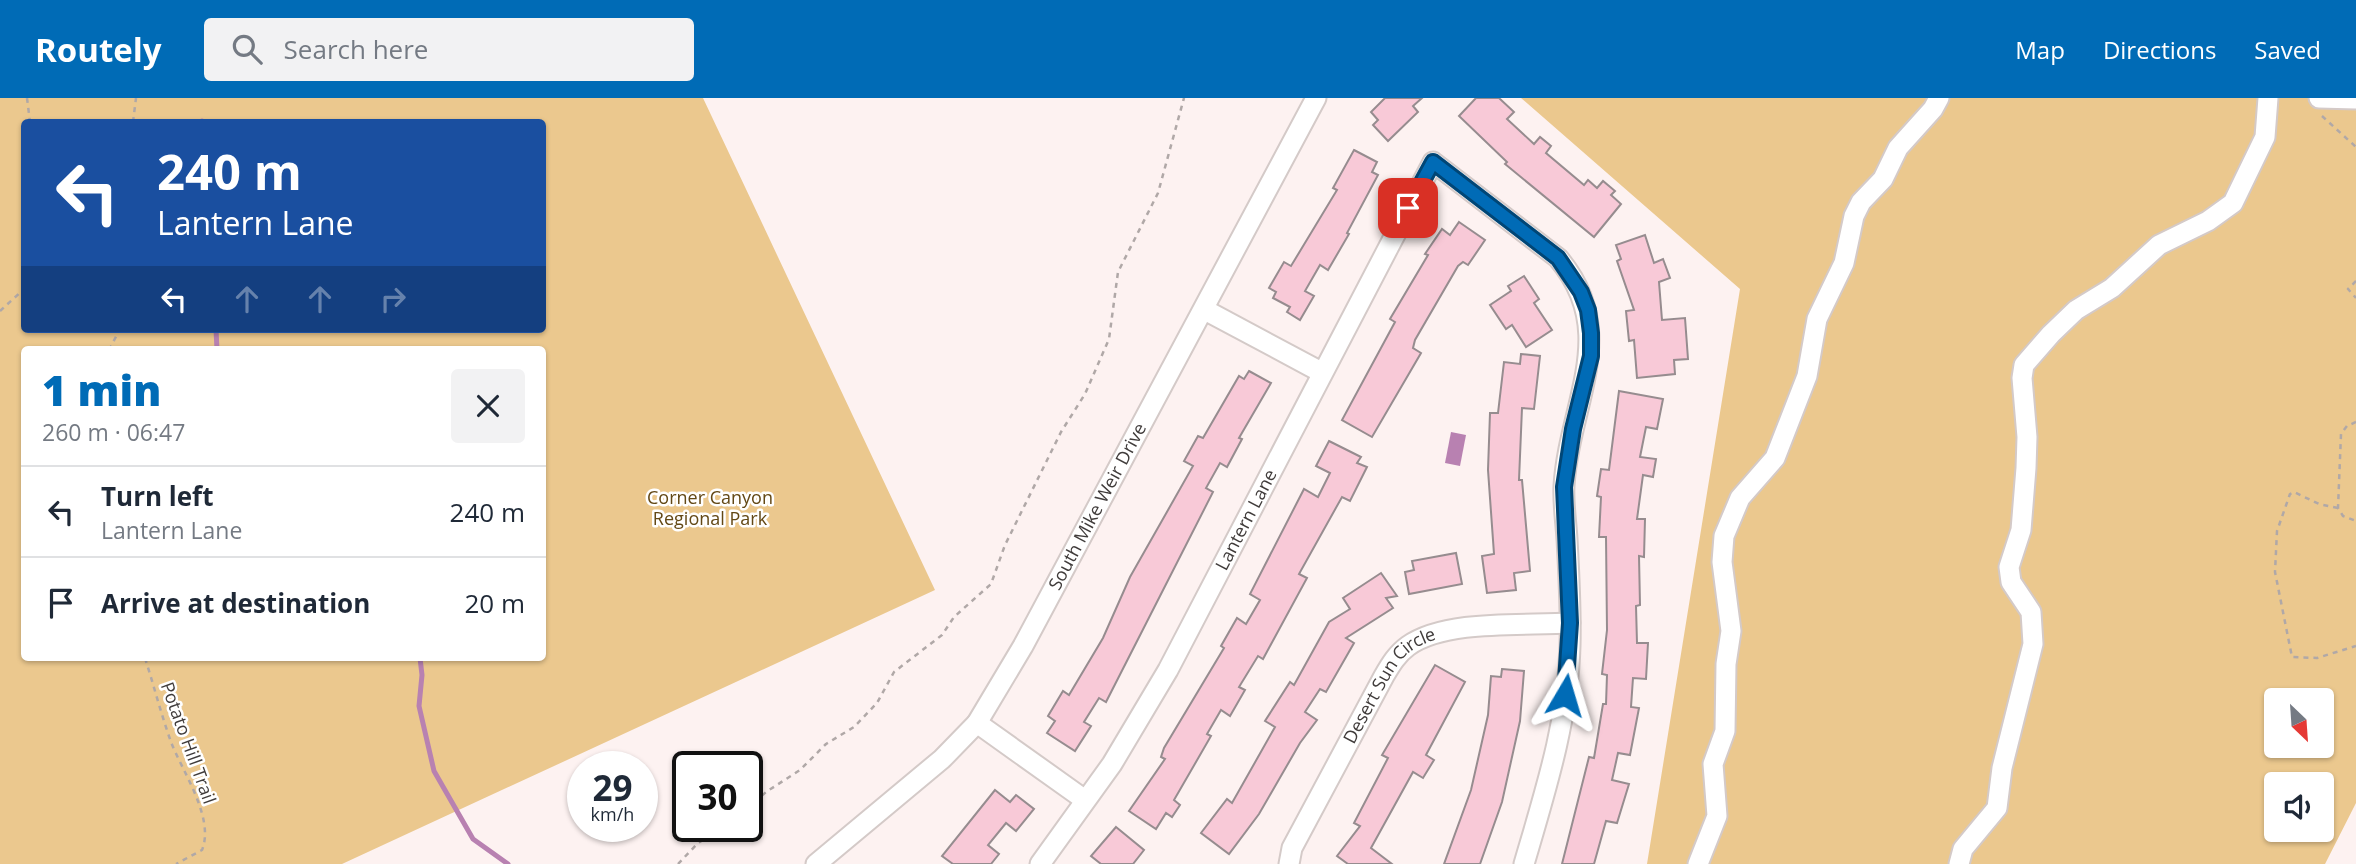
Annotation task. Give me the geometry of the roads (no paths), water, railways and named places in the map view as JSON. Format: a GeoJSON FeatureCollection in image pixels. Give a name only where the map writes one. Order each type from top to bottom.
{"type":"FeatureCollection","features":[{"type":"Feature","properties":{"kind":"street","name":"South Mike Weir Drive"},"geometry":{"type":"LineString","coordinates":[[816,864],[942,759],[977,723],[1023,646],[1316,98]]}},
{"type":"Feature","properties":{"kind":"street"},"geometry":{"type":"LineString","coordinates":[[1698,864],[1717,816],[1713,764],[1725,731],[1726,664],[1731,631],[1722,562],[1724,536],[1740,498],[1775,458],[1807,376],[1817,319],[1844,263],[1854,215],[1861,202],[1883,179],[1898,148],[1933,109],[1939,98]]}},
{"type":"Feature","properties":{"kind":"street"},"geometry":{"type":"LineString","coordinates":[[1959,864],[1963,849],[1997,808],[2002,768],[2032,644],[2031,612],[2011,582],[2009,567],[2021,530],[2026,468],[2027,437],[2022,378],[2024,365],[2076,310],[2112,288],[2159,246],[2208,221],[2232,203],[2265,137],[2268,98]]}},
{"type":"Feature","properties":{"kind":"street"},"geometry":{"type":"LineString","coordinates":[[2318,105],[2356,99]]}},
{"type":"Feature","properties":{"kind":"street","name":"Lantern Lane"},"geometry":{"type":"LineString","coordinates":[[1040,864],[1112,764],[1168,670],[1321,372],[1433,162],[1558,258],[1572,274],[1588,310],[1591,356],[1573,429],[1564,487],[1570,623]]}},
{"type":"Feature","properties":{"kind":"street"},"geometry":{"type":"LineString","coordinates":[[1205,310],[1321,372]]}},
{"type":"Feature","properties":{"kind":"street"},"geometry":{"type":"LineString","coordinates":[[1524,864],[1559,741],[1570,623]]}},
{"type":"Feature","properties":{"kind":"street","name":"Desert Sun Circle"},"geometry":{"type":"LineString","coordinates":[[1289,864],[1292,848],[1384,676],[1394,659],[1407,646],[1421,638],[1455,629],[1570,623]]}},
{"type":"Feature","properties":{"kind":"street"},"geometry":{"type":"LineString","coordinates":[[977,723],[1085,800]]}},
{"type":"Feature","properties":{"kind":"waterway"},"geometry":{"type":"LineString","coordinates":[[216,333],[217,346]]}},
{"type":"Feature","properties":{"kind":"waterway"},"geometry":{"type":"LineString","coordinates":[[420,661],[419,706],[434,771],[473,839],[508,864]]}},
{"type":"Feature","properties":{"kind":"park label","name":"Corner Canyon Regional Park"},"geometry":{"type":"Point","coordinates":[710,508]}}]}
